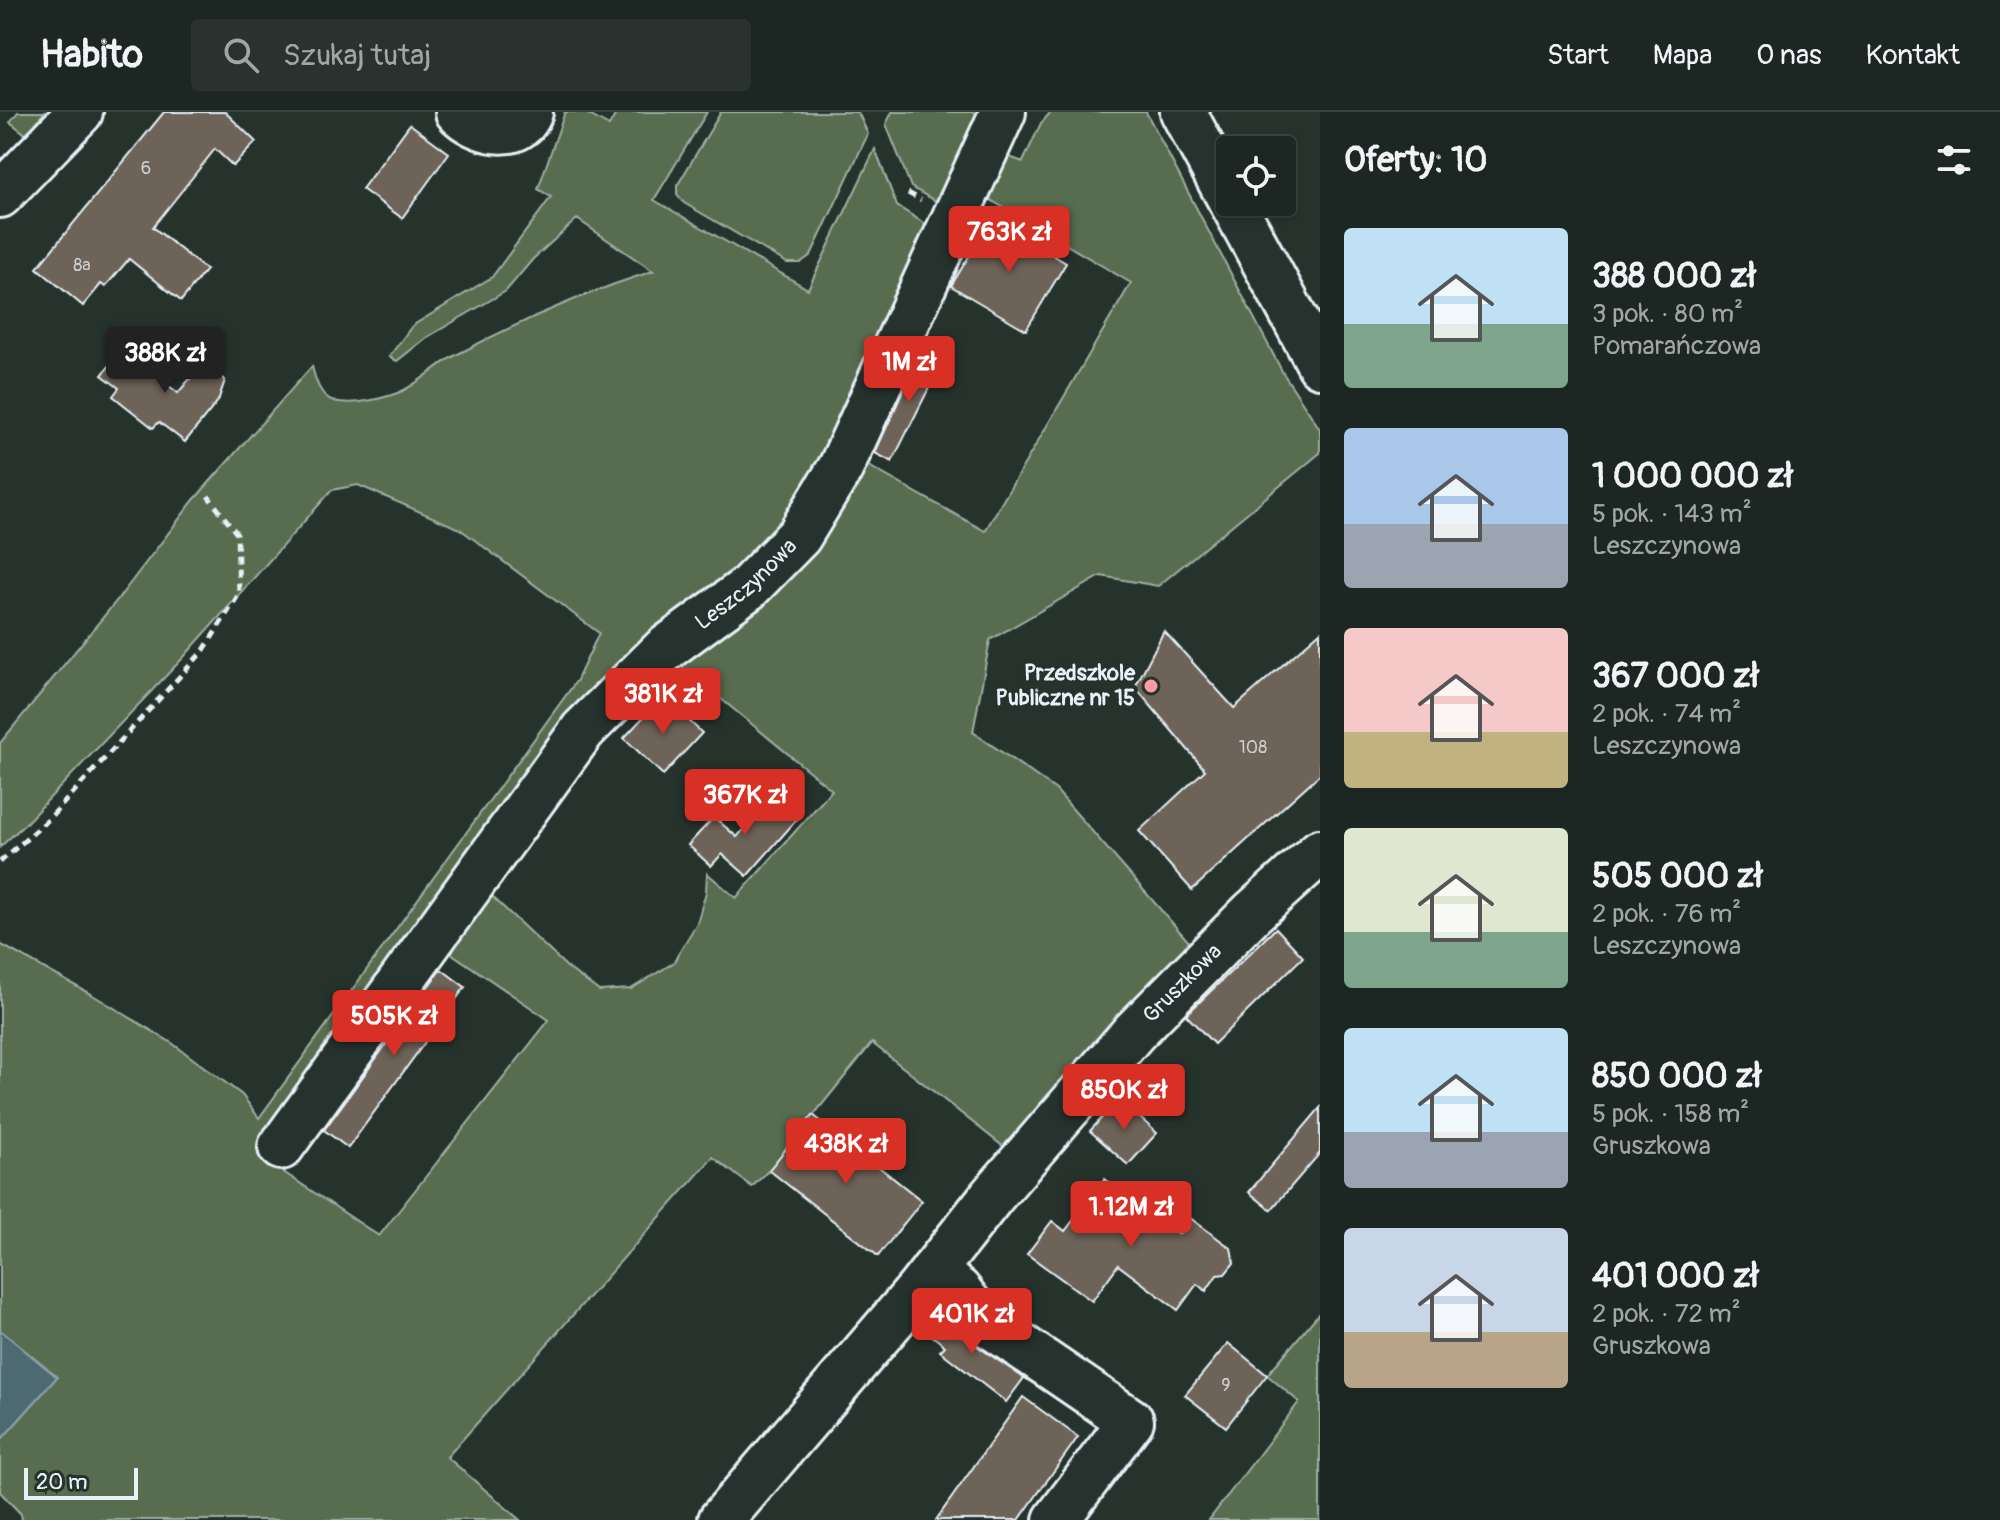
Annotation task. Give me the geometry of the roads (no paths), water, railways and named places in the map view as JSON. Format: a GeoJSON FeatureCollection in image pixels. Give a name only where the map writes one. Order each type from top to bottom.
{"type":"FeatureCollection","features":[{"type":"Feature","properties":{"kind":"street"},"geometry":{"type":"LineString","coordinates":[[0,195],[80,112]]}},
{"type":"Feature","properties":{"kind":"street"},"geometry":{"type":"LineString","coordinates":[[458,112],[466,120],[488,130],[511,130],[528,119],[530,112]]}},
{"type":"Feature","properties":{"kind":"street","name":"Leszczynowa"},"geometry":{"type":"LineString","coordinates":[[281,1147],[583,730],[665,649],[748,588],[799,536],[841,467],[1003,112]]}},
{"type":"Feature","properties":{"kind":"street"},"geometry":{"type":"LineString","coordinates":[[1183,112],[1216,172]]}},
{"type":"Feature","properties":{"kind":"street"},"geometry":{"type":"LineString","coordinates":[[1240,216],[1320,365]]}},
{"type":"Feature","properties":{"kind":"street","name":"Gruszkowa"},"geometry":{"type":"LineString","coordinates":[[721,1520],[926,1280],[992,1196],[1134,1032],[1252,913],[1320,852]]}},
{"type":"Feature","properties":{"kind":"street"},"geometry":{"type":"LineString","coordinates":[[926,1280],[958,1290],[981,1319],[1131,1421],[1056,1520]]}},
{"type":"Feature","properties":{"kind":"water"},"geometry":{"type":"Polygon","coordinates":[[[0,1330],[57,1377],[0,1441],[0,1330]]]}},
{"type":"Feature","properties":{"kind":"place","name":"Przedszkole Publiczne nr 15"},"geometry":{"type":"Point","coordinates":[1151,686]}}]}
